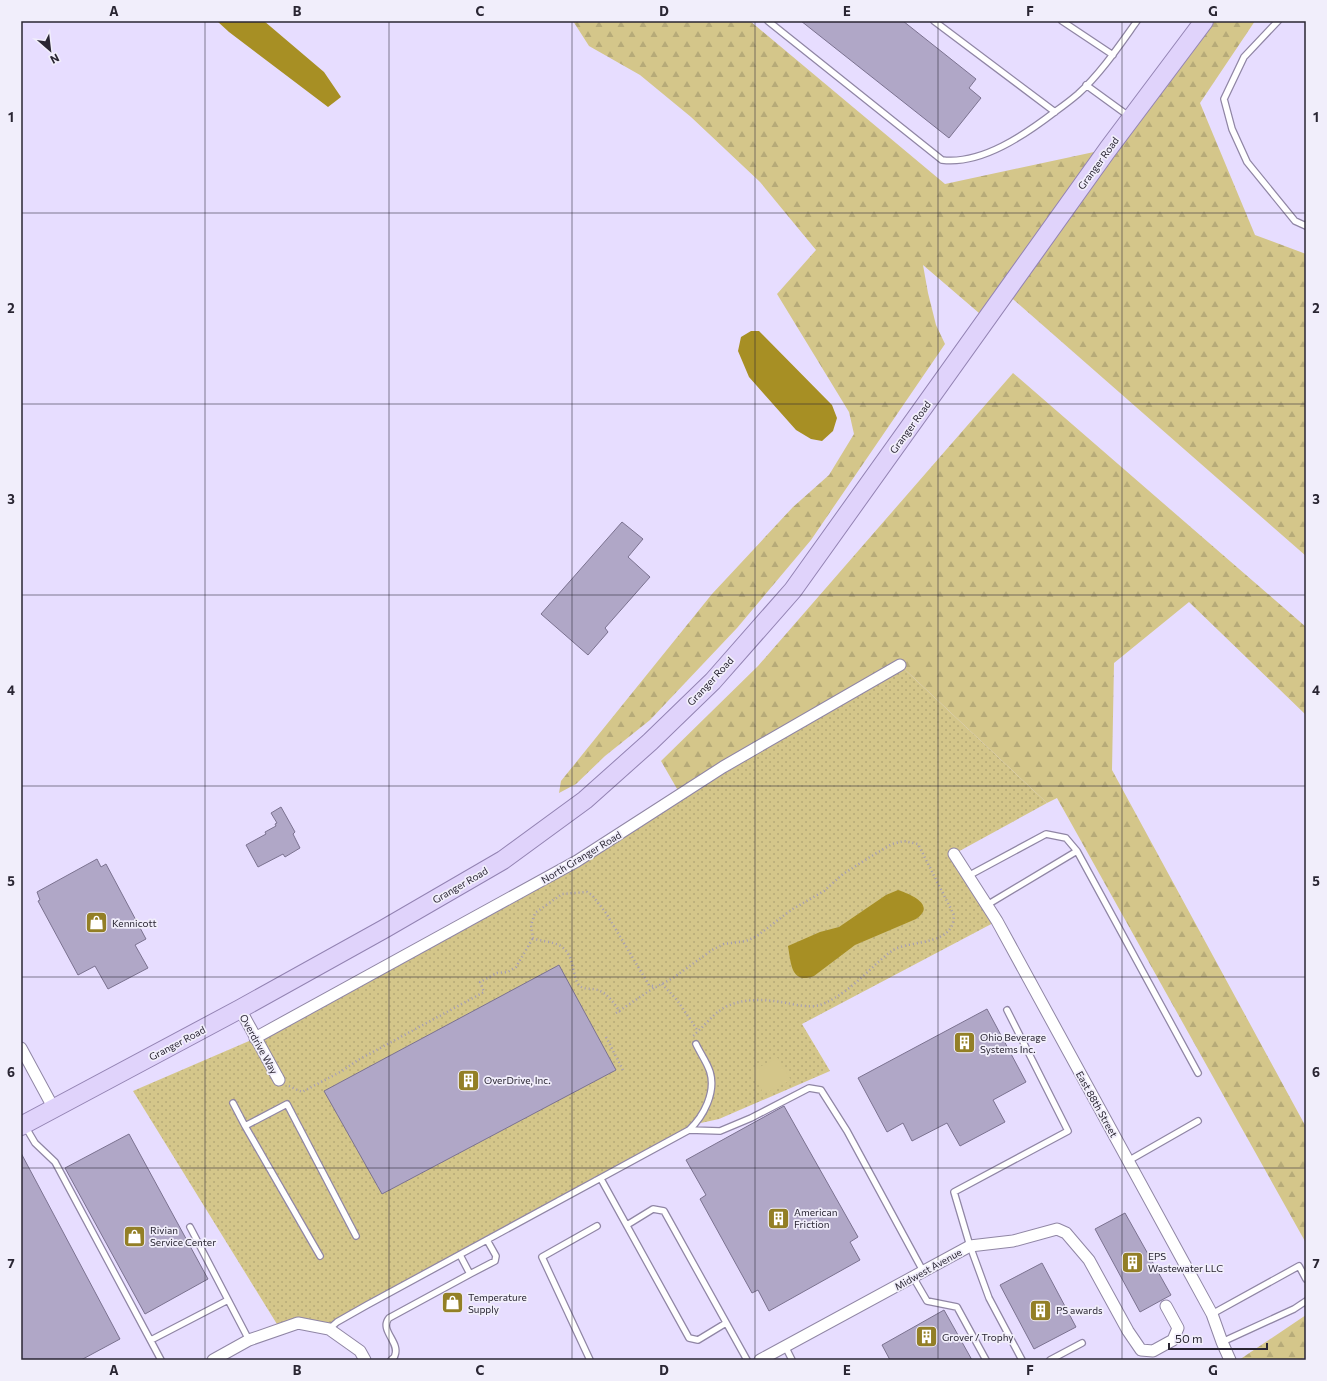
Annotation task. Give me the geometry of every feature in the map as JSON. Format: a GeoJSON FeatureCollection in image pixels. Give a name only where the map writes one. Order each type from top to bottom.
{"type":"FeatureCollection","features":[{"type":"Feature","properties":{"kind":"main road","name":"Granger Road"},"geometry":{"type":"LineString","coordinates":[[23,1125],[240,1009],[503,860],[585,800],[650,742],[707,686],[793,590],[1132,118],[1204,21]]}},
{"type":"Feature","properties":{"kind":"street","name":"North Granger Road"},"geometry":{"type":"LineString","coordinates":[[256,1038],[577,861],[723,767],[900,665]]}},
{"type":"Feature","properties":{"kind":"street","name":"East 88th Street"},"geometry":{"type":"LineString","coordinates":[[954,854],[997,921],[1212,1314],[1230,1360]]}},
{"type":"Feature","properties":{"kind":"street","name":"Overdrive Way"},"geometry":{"type":"LineString","coordinates":[[240,1009],[279,1080]]}},
{"type":"Feature","properties":{"kind":"street"},"geometry":{"type":"LineString","coordinates":[[21,1048],[54,1109]]}},
{"type":"Feature","properties":{"kind":"street","name":"Midwest Avenue"},"geometry":{"type":"LineString","coordinates":[[760,1360],[771,1357],[785,1346],[970,1246],[1013,1241],[1057,1229],[1066,1233],[1089,1260],[1128,1331],[1141,1350],[1153,1351],[1173,1340],[1178,1328],[1166,1306]]}},
{"type":"Feature","properties":{"kind":"street"},"geometry":{"type":"LineString","coordinates":[[213,1360],[249,1340],[298,1323],[329,1329],[360,1351],[365,1360]]}},
{"type":"Feature","properties":{"kind":"lane"},"geometry":{"type":"LineString","coordinates":[[768,21],[942,160],[954,162],[988,154],[1029,132],[1055,112],[1078,94],[1113,55],[1137,21]]}},
{"type":"Feature","properties":{"kind":"lane"},"geometry":{"type":"LineString","coordinates":[[934,21],[1055,112]]}},
{"type":"Feature","properties":{"kind":"lane"},"geometry":{"type":"LineString","coordinates":[[1062,21],[1113,55]]}},
{"type":"Feature","properties":{"kind":"lane"},"geometry":{"type":"LineString","coordinates":[[1278,21],[1244,57],[1224,100],[1232,129],[1248,162],[1296,221],[1306,226]]}},
{"type":"Feature","properties":{"kind":"lane"},"geometry":{"type":"LineString","coordinates":[[1086,85],[1132,118]]}},
{"type":"Feature","properties":{"kind":"lane"},"geometry":{"type":"LineString","coordinates":[[968,876],[1046,834],[1066,838],[1077,851],[1198,1073]]}},
{"type":"Feature","properties":{"kind":"lane"},"geometry":{"type":"LineString","coordinates":[[987,906],[1077,851]]}},
{"type":"Feature","properties":{"kind":"lane"},"geometry":{"type":"LineString","coordinates":[[1007,1010],[1068,1131],[954,1192],[970,1246],[988,1298],[1022,1360]]}},
{"type":"Feature","properties":{"kind":"lane"},"geometry":{"type":"LineString","coordinates":[[329,1329],[348,1316],[689,1130],[696,1124],[708,1101],[712,1083],[710,1072],[696,1044]]}},
{"type":"Feature","properties":{"kind":"lane"},"geometry":{"type":"LineString","coordinates":[[689,1130],[720,1130],[752,1118],[809,1088],[821,1090],[848,1131],[923,1271]]}},
{"type":"Feature","properties":{"kind":"lane"},"geometry":{"type":"LineString","coordinates":[[233,1103],[320,1256]]}},
{"type":"Feature","properties":{"kind":"lane"},"geometry":{"type":"LineString","coordinates":[[245,1126],[287,1104],[356,1236]]}},
{"type":"Feature","properties":{"kind":"lane"},"geometry":{"type":"LineString","coordinates":[[1128,1161],[1198,1121]]}},
{"type":"Feature","properties":{"kind":"lane"},"geometry":{"type":"LineString","coordinates":[[23,1125],[35,1143],[55,1162],[161,1360]]}},
{"type":"Feature","properties":{"kind":"lane"},"geometry":{"type":"LineString","coordinates":[[601,1179],[689,1338],[698,1340],[726,1323]]}},
{"type":"Feature","properties":{"kind":"lane"},"geometry":{"type":"LineString","coordinates":[[627,1225],[653,1209],[664,1211],[747,1360]]}},
{"type":"Feature","properties":{"kind":"lane"},"geometry":{"type":"LineString","coordinates":[[590,1360],[542,1258],[597,1226]]}},
{"type":"Feature","properties":{"kind":"lane"},"geometry":{"type":"LineString","coordinates":[[190,1228],[249,1340]]}},
{"type":"Feature","properties":{"kind":"lane"},"geometry":{"type":"LineString","coordinates":[[391,1360],[396,1355],[396,1349],[386,1327],[389,1318],[495,1260],[496,1256],[488,1240]]}},
{"type":"Feature","properties":{"kind":"lane"},"geometry":{"type":"LineString","coordinates":[[460,1255],[470,1274]]}},
{"type":"Feature","properties":{"kind":"lane"},"geometry":{"type":"LineString","coordinates":[[1212,1314],[1299,1266],[1306,1279]]}},
{"type":"Feature","properties":{"kind":"lane"},"geometry":{"type":"LineString","coordinates":[[913,1277],[927,1301],[957,1307],[986,1360]]}},
{"type":"Feature","properties":{"kind":"lane"},"geometry":{"type":"LineString","coordinates":[[150,1340],[228,1300]]}},
{"type":"Feature","properties":{"kind":"lane"},"geometry":{"type":"LineString","coordinates":[[1222,1342],[1294,1309],[1306,1301]]}},
{"type":"Feature","properties":{"kind":"lane"},"geometry":{"type":"LineString","coordinates":[[1050,1360],[1082,1342]]}},
{"type":"Feature","properties":{"kind":"lane"},"geometry":{"type":"LineString","coordinates":[[785,1346],[792,1360]]}},
{"type":"Feature","properties":{"kind":"path"},"geometry":{"type":"LineString","coordinates":[[616,1013],[620,1012],[625,1006],[673,978],[712,950],[724,944],[746,940],[757,936],[791,910],[824,891],[843,874],[870,856],[892,844],[904,842],[918,844],[954,915],[954,920],[947,934],[901,946],[895,949],[848,988],[834,998],[818,1006],[768,1000],[735,1003],[726,1006],[718,1012],[693,1036]]}},
{"type":"Feature","properties":{"kind":"path"},"geometry":{"type":"LineString","coordinates":[[279,1080],[293,1089],[302,1092],[484,992],[480,982],[497,973],[508,972],[516,967],[533,938],[531,925],[535,913],[562,894],[587,892],[592,894],[606,913],[649,984],[656,987]]}},
{"type":"Feature","properties":{"kind":"path"},"geometry":{"type":"LineString","coordinates":[[533,938],[556,944],[566,950],[573,964],[578,984],[583,988],[598,990],[611,999],[620,1012]]}},
{"type":"Feature","properties":{"kind":"path"},"geometry":{"type":"LineString","coordinates":[[662,984],[677,1000],[698,1031]]}},
{"type":"Feature","properties":{"kind":"path"},"geometry":{"type":"LineString","coordinates":[[606,1037],[624,1072]]}},
{"type":"Feature","properties":{"kind":"green space"},"geometry":{"type":"Polygon","coordinates":[[[573,21],[750,21],[945,184],[1108,149],[1204,21],[1255,21],[1200,103],[1255,235],[1306,254],[1306,556],[1006,293],[986,319],[923,265],[936,325],[945,344],[811,540],[737,628],[650,720],[605,756],[576,784],[559,793],[561,781],[712,594],[793,507],[829,475],[854,434],[849,412],[777,294],[816,250],[760,182],[691,117],[640,75],[589,46],[573,21]]]}},
{"type":"Feature","properties":{"kind":"green space"},"geometry":{"type":"Polygon","coordinates":[[[1013,373],[1306,627],[1306,715],[1189,602],[1114,663],[1112,770],[1306,1127],[1306,1243],[1057,798],[1047,803],[900,665],[680,794],[661,761],[758,666],[1013,373]]]}},
{"type":"Feature","properties":{"kind":"green space"},"geometry":{"type":"Polygon","coordinates":[[[900,665],[1047,803],[954,854],[997,921],[802,1024],[830,1071],[719,1119],[696,1124],[333,1326],[298,1323],[280,1329],[133,1091],[256,1038],[440,937],[900,665]]]}},
{"type":"Feature","properties":{"kind":"green space"},"geometry":{"type":"Polygon","coordinates":[[[403,1043],[405,1047],[376,1062],[373,1057],[403,1043]]]}},
{"type":"Feature","properties":{"kind":"green space"},"geometry":{"type":"Polygon","coordinates":[[[778,1058],[791,1080],[764,1094],[751,1071],[778,1058]]]}},
{"type":"Feature","properties":{"kind":"green space"},"geometry":{"type":"Polygon","coordinates":[[[342,1071],[353,1075],[334,1085],[323,1081],[342,1071]]]}},
{"type":"Feature","properties":{"kind":"green space"},"geometry":{"type":"Polygon","coordinates":[[[1306,1315],[1306,1357],[1300,1360],[1239,1360],[1306,1315]]]}},
{"type":"Feature","properties":{"kind":"shaded area"},"geometry":{"type":"Polygon","coordinates":[[[217,21],[264,21],[324,72],[341,97],[328,107],[229,32],[217,21]]]}},
{"type":"Feature","properties":{"kind":"shaded area"},"geometry":{"type":"Polygon","coordinates":[[[751,331],[759,331],[832,405],[837,418],[833,431],[822,441],[811,439],[796,430],[749,377],[738,351],[741,337],[751,331]]]}},
{"type":"Feature","properties":{"kind":"shaded area"},"geometry":{"type":"Polygon","coordinates":[[[898,890],[915,897],[923,905],[924,909],[922,914],[916,919],[855,945],[814,976],[801,978],[796,975],[791,965],[788,946],[820,932],[839,927],[886,895],[898,890]]]}},
{"type":"Feature","properties":{"kind":"building"},"geometry":{"type":"Polygon","coordinates":[[[801,21],[903,21],[976,79],[969,88],[981,98],[949,138],[801,21]]]}},
{"type":"Feature","properties":{"kind":"building"},"geometry":{"type":"Polygon","coordinates":[[[622,522],[643,539],[628,557],[650,577],[605,628],[608,632],[588,655],[541,614],[622,522]]]}},
{"type":"Feature","properties":{"kind":"building"},"geometry":{"type":"Polygon","coordinates":[[[281,807],[295,832],[293,834],[300,848],[285,857],[283,854],[258,867],[246,845],[266,834],[265,832],[276,826],[275,824],[277,823],[271,813],[281,807]]]}},
{"type":"Feature","properties":{"kind":"building"},"geometry":{"type":"Polygon","coordinates":[[[97,859],[101,867],[106,864],[146,939],[135,945],[148,968],[108,989],[95,966],[78,975],[38,901],[40,900],[37,892],[97,859]]]}},
{"type":"Feature","properties":{"kind":"building","name":"OverDrive, Inc."},"geometry":{"type":"Polygon","coordinates":[[[559,965],[616,1070],[382,1194],[324,1091],[559,965]]]}},
{"type":"Feature","properties":{"kind":"building","name":"Ohio Beverage Systems Inc."},"geometry":{"type":"Polygon","coordinates":[[[987,1009],[1026,1082],[993,1100],[1005,1122],[960,1146],[947,1123],[912,1141],[903,1123],[887,1132],[858,1078],[987,1009]]]}},
{"type":"Feature","properties":{"kind":"building","name":"American Friction"},"geometry":{"type":"Polygon","coordinates":[[[784,1106],[858,1237],[850,1242],[860,1260],[769,1311],[758,1290],[752,1293],[700,1199],[706,1195],[686,1160],[784,1106]]]}},
{"type":"Feature","properties":{"kind":"building"},"geometry":{"type":"Polygon","coordinates":[[[129,1134],[208,1279],[145,1314],[65,1168],[129,1134]]]}},
{"type":"Feature","properties":{"kind":"building"},"geometry":{"type":"Polygon","coordinates":[[[21,1153],[120,1339],[81,1360],[21,1360],[21,1153]]]}},
{"type":"Feature","properties":{"kind":"building","name":"EPS Wastewater LLC"},"geometry":{"type":"Polygon","coordinates":[[[1125,1213],[1171,1295],[1140,1312],[1095,1229],[1125,1213]]]}},
{"type":"Feature","properties":{"kind":"building","name":"PS awards"},"geometry":{"type":"Polygon","coordinates":[[[1042,1263],[1076,1327],[1034,1349],[1000,1285],[1042,1263]]]}},
{"type":"Feature","properties":{"kind":"building","name":"Grover / Trophy"},"geometry":{"type":"Polygon","coordinates":[[[944,1310],[972,1360],[890,1360],[882,1345],[944,1310]]]}},
{"type":"Feature","properties":{"kind":"place","name":"Kennicott"},"geometry":{"type":"Point","coordinates":[96,923]}},
{"type":"Feature","properties":{"kind":"place","name":"Ohio Beverage Systems Inc."},"geometry":{"type":"Point","coordinates":[964,1043]}},
{"type":"Feature","properties":{"kind":"place","name":"OverDrive, Inc."},"geometry":{"type":"Point","coordinates":[469,1080]}},
{"type":"Feature","properties":{"kind":"place","name":"American Friction"},"geometry":{"type":"Point","coordinates":[779,1218]}},
{"type":"Feature","properties":{"kind":"place","name":"Rivian Service Center"},"geometry":{"type":"Point","coordinates":[135,1236]}},
{"type":"Feature","properties":{"kind":"place","name":"EPS Wastewater LLC"},"geometry":{"type":"Point","coordinates":[1133,1262]}},
{"type":"Feature","properties":{"kind":"place","name":"Temperature Supply"},"geometry":{"type":"Point","coordinates":[453,1303]}},
{"type":"Feature","properties":{"kind":"place","name":"PS awards"},"geometry":{"type":"Point","coordinates":[1041,1310]}},
{"type":"Feature","properties":{"kind":"place","name":"Grover / Trophy"},"geometry":{"type":"Point","coordinates":[927,1337]}}]}
